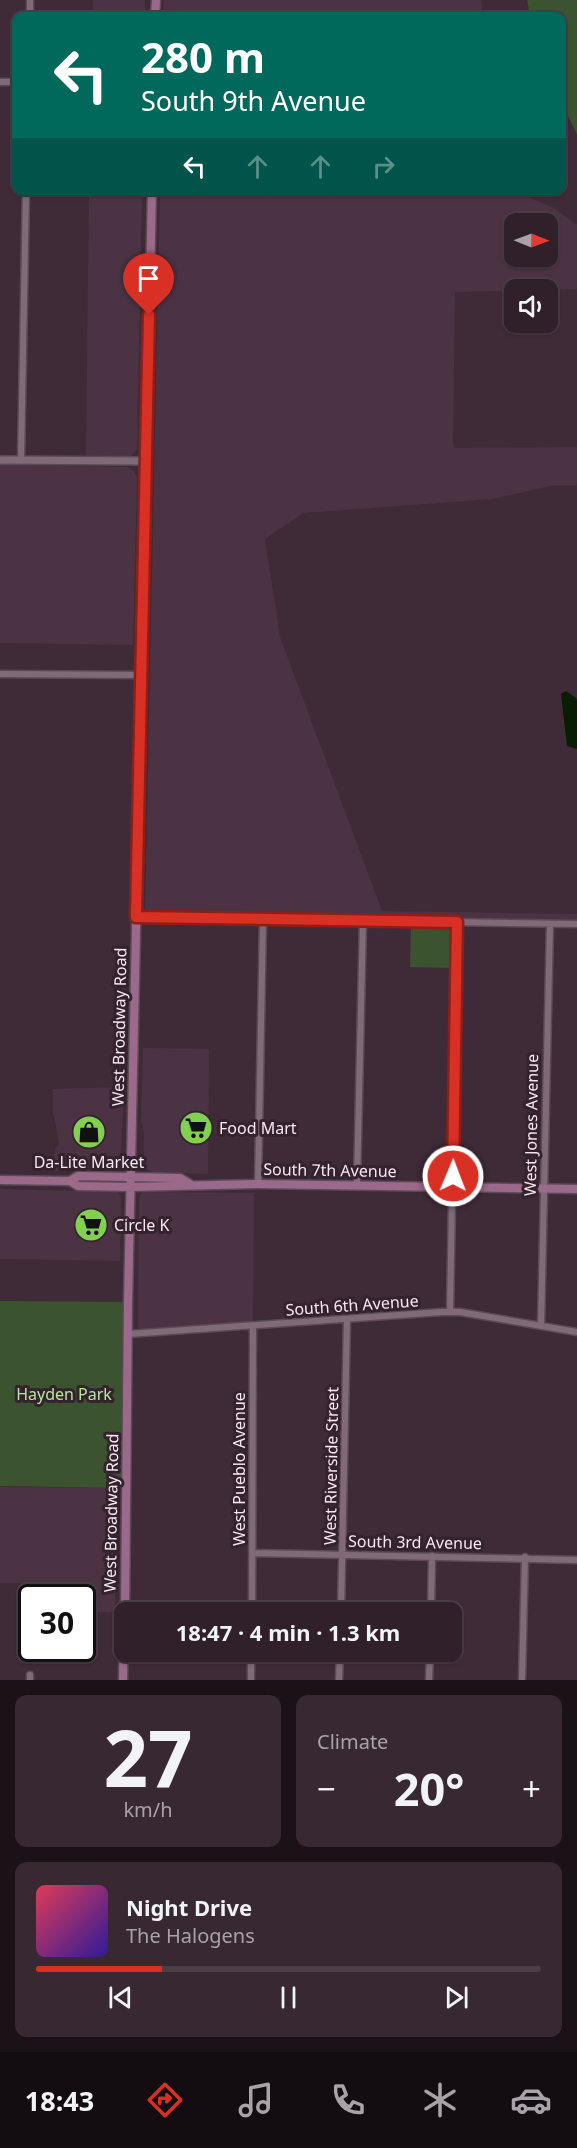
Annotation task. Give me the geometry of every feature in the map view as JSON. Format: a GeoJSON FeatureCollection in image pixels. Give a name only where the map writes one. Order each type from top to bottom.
{"type":"FeatureCollection","features":[{"type":"Feature","properties":{"kind":"main road","name":"West Broadway Road"},"geometry":{"type":"LineString","coordinates":[[124,1602],[152,195]]}},
{"type":"Feature","properties":{"kind":"main road","name":"South 7th Avenue"},"geometry":{"type":"LineString","coordinates":[[70,1181],[78,1176],[180,1178],[190,1184]]}},
{"type":"Feature","properties":{"kind":"main road","name":"South 7th Avenue"},"geometry":{"type":"LineString","coordinates":[[0,1180],[70,1181],[78,1186],[182,1188],[190,1184],[357,1184],[577,1189]]}},
{"type":"Feature","properties":{"kind":"main road","name":"West Broadway Road"},"geometry":{"type":"LineString","coordinates":[[123,1662],[123,1680]]}},
{"type":"Feature","properties":{"kind":"street"},"geometry":{"type":"LineString","coordinates":[[21,460],[26,195]]}},
{"type":"Feature","properties":{"kind":"street"},"geometry":{"type":"LineString","coordinates":[[0,460],[146,461]]}},
{"type":"Feature","properties":{"kind":"street"},"geometry":{"type":"LineString","coordinates":[[0,674],[141,675]]}},
{"type":"Feature","properties":{"kind":"street"},"geometry":{"type":"LineString","coordinates":[[136,917],[577,924]]}},
{"type":"Feature","properties":{"kind":"street"},"geometry":{"type":"LineString","coordinates":[[258,1184],[263,919]]}},
{"type":"Feature","properties":{"kind":"street"},"geometry":{"type":"LineString","coordinates":[[357,1184],[363,920]]}},
{"type":"Feature","properties":{"kind":"street"},"geometry":{"type":"LineString","coordinates":[[450,1312],[457,922]]}},
{"type":"Feature","properties":{"kind":"street","name":"West Jones Avenue"},"geometry":{"type":"LineString","coordinates":[[541,1326],[550,924]]}},
{"type":"Feature","properties":{"kind":"street","name":"South 6th Avenue"},"geometry":{"type":"LineString","coordinates":[[128,1334],[450,1312],[577,1332]]}},
{"type":"Feature","properties":{"kind":"street","name":"West Riverside Street"},"geometry":{"type":"LineString","coordinates":[[341,1602],[347,1319]]}},
{"type":"Feature","properties":{"kind":"street","name":"West Pueblo Avenue"},"geometry":{"type":"LineString","coordinates":[[252,1602],[253,1326]]}},
{"type":"Feature","properties":{"kind":"street","name":"South 3rd Avenue"},"geometry":{"type":"LineString","coordinates":[[252,1553],[525,1557],[577,1560]]}},
{"type":"Feature","properties":{"kind":"street"},"geometry":{"type":"LineString","coordinates":[[431,1602],[432,1556]]}},
{"type":"Feature","properties":{"kind":"street"},"geometry":{"type":"LineString","coordinates":[[522,1680],[525,1557]]}},
{"type":"Feature","properties":{"kind":"street"},"geometry":{"type":"LineString","coordinates":[[251,1662],[251,1680]]}},
{"type":"Feature","properties":{"kind":"street"},"geometry":{"type":"LineString","coordinates":[[339,1680],[340,1662]]}},
{"type":"Feature","properties":{"kind":"street"},"geometry":{"type":"LineString","coordinates":[[429,1680],[430,1662]]}},
{"type":"Feature","properties":{"kind":"shaded area"},"geometry":{"type":"Polygon","coordinates":[[[93,0],[145,0],[145,12],[93,12],[93,0]]]}},
{"type":"Feature","properties":{"kind":"shaded area"},"geometry":{"type":"Polygon","coordinates":[[[164,0],[481,0],[482,6],[481,12],[163,12],[164,0]]]}},
{"type":"Feature","properties":{"kind":"shaded area"},"geometry":{"type":"Polygon","coordinates":[[[89,195],[142,195],[137,449],[130,457],[86,456],[89,195]]]}},
{"type":"Feature","properties":{"kind":"shaded area"},"geometry":{"type":"Polygon","coordinates":[[[160,195],[526,195],[554,208],[577,225],[577,289],[558,289],[558,279],[504,279],[504,291],[455,292],[453,444],[454,448],[577,447],[577,485],[550,486],[492,499],[304,513],[265,539],[280,637],[382,911],[577,914],[577,922],[145,913],[160,195]]]}},
{"type":"Feature","properties":{"kind":"shaded area"},"geometry":{"type":"Polygon","coordinates":[[[0,465],[128,467],[134,471],[137,476],[133,645],[0,643],[0,465]]]}},
{"type":"Feature","properties":{"kind":"shaded area"},"geometry":{"type":"Polygon","coordinates":[[[566,691],[577,699],[577,749],[567,746],[561,694],[566,691]]]}},
{"type":"Feature","properties":{"kind":"shaded area"},"geometry":{"type":"Polygon","coordinates":[[[143,1048],[209,1049],[208,1174],[153,1172],[144,1168],[144,1132],[141,1120],[143,1048]]]}},
{"type":"Feature","properties":{"kind":"shaded area"},"geometry":{"type":"Polygon","coordinates":[[[124,1087],[120,1169],[115,1173],[90,1168],[53,1171],[55,1149],[59,1144],[53,1111],[53,1089],[124,1087]]]}},
{"type":"Feature","properties":{"kind":"shaded area"},"geometry":{"type":"Polygon","coordinates":[[[0,1189],[117,1192],[121,1197],[120,1261],[0,1259],[0,1189]]]}},
{"type":"Feature","properties":{"kind":"shaded area"},"geometry":{"type":"Polygon","coordinates":[[[143,1192],[254,1193],[253,1322],[142,1329],[138,1327],[139,1198],[143,1192]]]}},
{"type":"Feature","properties":{"kind":"shaded area"},"geometry":{"type":"Polygon","coordinates":[[[0,1487],[117,1488],[114,1612],[96,1612],[96,1584],[0,1583],[0,1487]]]}},
{"type":"Feature","properties":{"kind":"green space"},"geometry":{"type":"Polygon","coordinates":[[[527,0],[577,0],[577,134],[566,112],[566,12],[529,12],[527,0]]]}},
{"type":"Feature","properties":{"kind":"green space"},"geometry":{"type":"Polygon","coordinates":[[[411,926],[454,926],[453,968],[410,967],[411,926]]]}},
{"type":"Feature","properties":{"kind":"green space","name":"Hayden Park"},"geometry":{"type":"Polygon","coordinates":[[[0,1301],[128,1302],[126,1488],[0,1486],[0,1301]]]}},
{"type":"Feature","properties":{"kind":"place","name":"Food Mart"},"geometry":{"type":"Point","coordinates":[196,1128]}},
{"type":"Feature","properties":{"kind":"place","name":"Da-Lite Market"},"geometry":{"type":"Point","coordinates":[89,1132]}},
{"type":"Feature","properties":{"kind":"place","name":"Circle K"},"geometry":{"type":"Point","coordinates":[91,1225]}},
{"type":"Feature","properties":{"kind":"route"},"geometry":{"type":"LineString","coordinates":[[149,315],[136,917],[457,922],[453,1176]]}}]}
